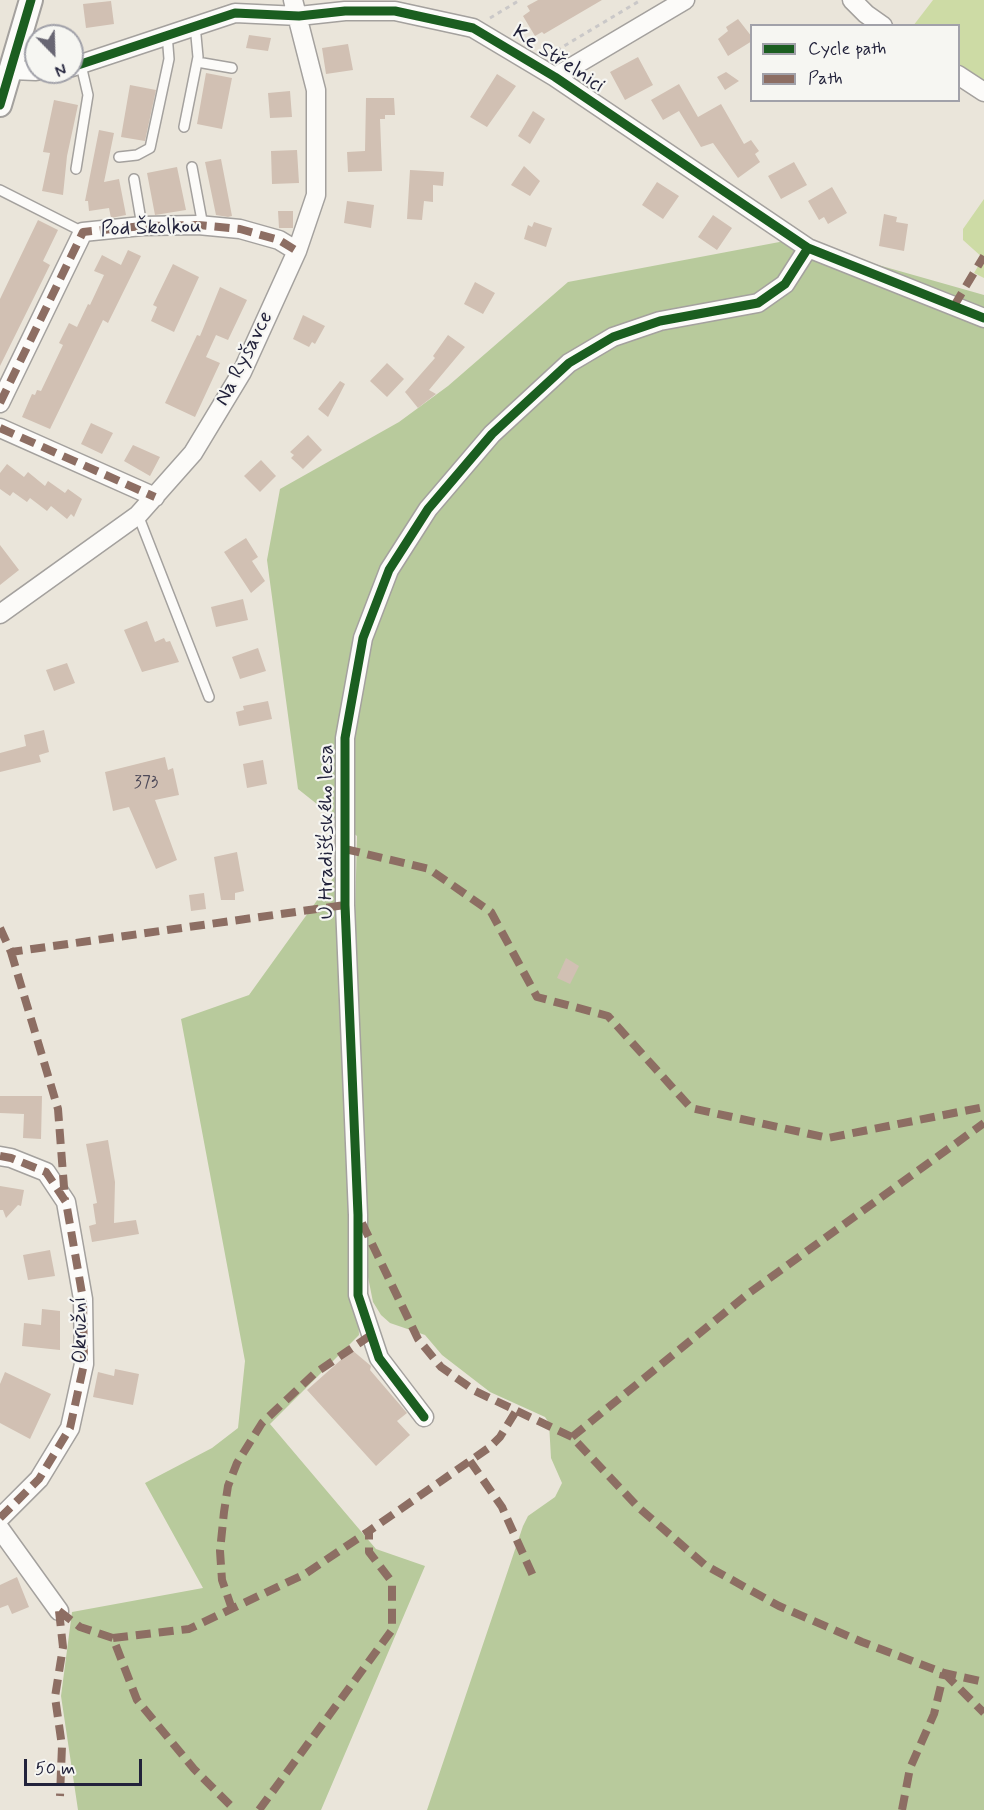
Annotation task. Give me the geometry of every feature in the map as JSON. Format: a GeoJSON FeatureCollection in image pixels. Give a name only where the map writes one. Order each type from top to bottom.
{"type":"FeatureCollection","features":[{"type":"Feature","properties":{"kind":"street"},"geometry":{"type":"LineString","coordinates":[[0,105],[31,0]]}},
{"type":"Feature","properties":{"kind":"street"},"geometry":{"type":"LineString","coordinates":[[555,77],[685,0]]}},
{"type":"Feature","properties":{"kind":"street"},"geometry":{"type":"LineString","coordinates":[[852,0],[880,24]]}},
{"type":"Feature","properties":{"kind":"street","name":"Ke Střelnici"},"geometry":{"type":"LineString","coordinates":[[84,64],[235,13],[296,8],[345,10],[404,7],[473,28],[555,77],[808,248],[984,318]]}},
{"type":"Feature","properties":{"kind":"street","name":"Na Ryšavce"},"geometry":{"type":"LineString","coordinates":[[0,614],[138,514],[155,497],[193,453],[242,372],[297,251],[316,195],[316,90],[296,8]]}},
{"type":"Feature","properties":{"kind":"street"},"geometry":{"type":"LineString","coordinates":[[11,70],[24,71]]}},
{"type":"Feature","properties":{"kind":"street"},"geometry":{"type":"LineString","coordinates":[[960,76],[984,92]]}},
{"type":"Feature","properties":{"kind":"street","name":"Pod Školkou"},"geometry":{"type":"LineString","coordinates":[[1,398],[83,232],[142,226],[203,226],[240,229],[279,240],[297,251]]}},
{"type":"Feature","properties":{"kind":"street","name":"U Hradišťského lesa"},"geometry":{"type":"LineString","coordinates":[[424,1417],[379,1358],[358,1295],[358,1215],[345,905],[345,738],[363,638],[389,570],[428,508],[492,434],[569,363],[613,337],[660,321],[758,303],[785,284],[808,248]]}},
{"type":"Feature","properties":{"kind":"street"},"geometry":{"type":"LineString","coordinates":[[0,428],[155,497]]}},
{"type":"Feature","properties":{"kind":"street","name":"Okružní"},"geometry":{"type":"LineString","coordinates":[[0,1156],[46,1172],[66,1202],[83,1299],[84,1364],[70,1428],[39,1479],[0,1518]]}},
{"type":"Feature","properties":{"kind":"street"},"geometry":{"type":"LineString","coordinates":[[0,1529],[59,1611]]}},
{"type":"Feature","properties":{"kind":"lane"},"geometry":{"type":"LineString","coordinates":[[184,127],[199,44],[195,25]]}},
{"type":"Feature","properties":{"kind":"lane"},"geometry":{"type":"LineString","coordinates":[[119,157],[137,155],[150,148],[169,59],[167,34]]}},
{"type":"Feature","properties":{"kind":"lane"},"geometry":{"type":"LineString","coordinates":[[197,62],[232,68]]}},
{"type":"Feature","properties":{"kind":"lane"},"geometry":{"type":"LineString","coordinates":[[76,169],[88,95],[84,84]]}},
{"type":"Feature","properties":{"kind":"lane"},"geometry":{"type":"LineString","coordinates":[[192,167],[203,226]]}},
{"type":"Feature","properties":{"kind":"lane"},"geometry":{"type":"LineString","coordinates":[[134,179],[142,226]]}},
{"type":"Feature","properties":{"kind":"lane"},"geometry":{"type":"LineString","coordinates":[[0,190],[83,232]]}},
{"type":"Feature","properties":{"kind":"lane"},"geometry":{"type":"LineString","coordinates":[[138,514],[209,697]]}},
{"type":"Feature","properties":{"kind":"path"},"geometry":{"type":"LineString","coordinates":[[483,22],[520,0]]}},
{"type":"Feature","properties":{"kind":"path"},"geometry":{"type":"LineString","coordinates":[[546,57],[641,0]]}},
{"type":"Feature","properties":{"kind":"green space"},"geometry":{"type":"Polygon","coordinates":[[[933,0],[984,0],[984,100],[960,85],[960,24],[915,24],[933,0]]]}},
{"type":"Feature","properties":{"kind":"green space"},"geometry":{"type":"Polygon","coordinates":[[[984,199],[984,278],[974,273],[983,258],[963,240],[963,229],[984,199]]]}},
{"type":"Feature","properties":{"kind":"green space"},"geometry":{"type":"Polygon","coordinates":[[[790,240],[984,295],[984,1810],[427,1810],[523,1526],[528,1516],[555,1497],[562,1483],[551,1458],[549,1423],[545,1417],[490,1392],[442,1355],[425,1335],[390,1323],[381,1315],[373,1302],[365,1262],[354,954],[357,836],[298,789],[267,560],[280,489],[399,422],[448,386],[568,282],[790,240]]]}},
{"type":"Feature","properties":{"kind":"green space"},"geometry":{"type":"Polygon","coordinates":[[[336,874],[359,1335],[270,1424],[376,1549],[425,1566],[321,1810],[78,1810],[61,1696],[72,1612],[203,1588],[145,1483],[212,1448],[238,1428],[245,1361],[181,1019],[249,995],[336,874]]]}},
{"type":"Feature","properties":{"kind":"building"},"geometry":{"type":"Polygon","coordinates":[[[538,0],[602,0],[544,34],[542,32],[535,36],[523,16],[530,11],[527,6],[538,0]]]}},
{"type":"Feature","properties":{"kind":"building"},"geometry":{"type":"Polygon","coordinates":[[[111,1],[114,24],[86,28],[83,4],[111,1]]]}},
{"type":"Feature","properties":{"kind":"building"},"geometry":{"type":"Polygon","coordinates":[[[738,19],[750,34],[750,42],[728,56],[718,39],[728,31],[726,27],[738,19]]]}},
{"type":"Feature","properties":{"kind":"building"},"geometry":{"type":"Polygon","coordinates":[[[249,35],[271,38],[268,51],[246,48],[249,35]]]}},
{"type":"Feature","properties":{"kind":"building"},"geometry":{"type":"Polygon","coordinates":[[[348,44],[353,70],[326,74],[322,48],[348,44]]]}},
{"type":"Feature","properties":{"kind":"building"},"geometry":{"type":"Polygon","coordinates":[[[638,57],[653,85],[625,100],[610,72],[638,57]]]}},
{"type":"Feature","properties":{"kind":"building"},"geometry":{"type":"Polygon","coordinates":[[[726,72],[739,81],[725,90],[717,77],[726,72]]]}},
{"type":"Feature","properties":{"kind":"building"},"geometry":{"type":"Polygon","coordinates":[[[206,73],[232,78],[222,129],[197,124],[206,73]]]}},
{"type":"Feature","properties":{"kind":"building"},"geometry":{"type":"Polygon","coordinates":[[[497,74],[516,86],[487,127],[470,117],[497,74]]]}},
{"type":"Feature","properties":{"kind":"building"},"geometry":{"type":"Polygon","coordinates":[[[679,84],[698,117],[721,104],[744,144],[751,140],[759,151],[755,154],[760,162],[738,178],[713,143],[701,147],[679,111],[663,120],[651,100],[679,84]]]}},
{"type":"Feature","properties":{"kind":"building"},"geometry":{"type":"Polygon","coordinates":[[[130,85],[156,90],[145,141],[121,137],[130,85]]]}},
{"type":"Feature","properties":{"kind":"building"},"geometry":{"type":"Polygon","coordinates":[[[290,91],[292,117],[270,118],[268,93],[290,91]]]}},
{"type":"Feature","properties":{"kind":"building"},"geometry":{"type":"Polygon","coordinates":[[[366,98],[394,98],[395,115],[385,115],[385,119],[380,119],[382,171],[348,172],[347,152],[365,151],[366,98]]]}},
{"type":"Feature","properties":{"kind":"building"},"geometry":{"type":"Polygon","coordinates":[[[54,100],[78,105],[67,156],[63,195],[42,191],[50,153],[43,152],[54,100]]]}},
{"type":"Feature","properties":{"kind":"building"},"geometry":{"type":"Polygon","coordinates":[[[533,111],[545,119],[530,144],[518,136],[533,111]]]}},
{"type":"Feature","properties":{"kind":"building"},"geometry":{"type":"Polygon","coordinates":[[[99,130],[114,133],[104,182],[119,179],[126,215],[111,218],[109,208],[89,211],[88,201],[85,201],[99,130]]]}},
{"type":"Feature","properties":{"kind":"building"},"geometry":{"type":"Polygon","coordinates":[[[297,150],[299,183],[272,184],[271,151],[297,150]]]}},
{"type":"Feature","properties":{"kind":"building"},"geometry":{"type":"Polygon","coordinates":[[[221,159],[232,216],[228,217],[216,215],[205,162],[221,159]]]}},
{"type":"Feature","properties":{"kind":"building"},"geometry":{"type":"Polygon","coordinates":[[[794,162],[807,185],[781,199],[768,176],[794,162]]]}},
{"type":"Feature","properties":{"kind":"building"},"geometry":{"type":"Polygon","coordinates":[[[524,166],[540,181],[530,196],[511,185],[524,166]]]}},
{"type":"Feature","properties":{"kind":"building"},"geometry":{"type":"Polygon","coordinates":[[[177,167],[186,210],[155,215],[147,173],[177,167]]]}},
{"type":"Feature","properties":{"kind":"building"},"geometry":{"type":"Polygon","coordinates":[[[410,170],[444,172],[443,186],[433,185],[433,202],[424,201],[422,220],[407,219],[410,170]]]}},
{"type":"Feature","properties":{"kind":"building"},"geometry":{"type":"Polygon","coordinates":[[[657,182],[679,196],[663,219],[642,205],[657,182]]]}},
{"type":"Feature","properties":{"kind":"building"},"geometry":{"type":"Polygon","coordinates":[[[832,187],[847,213],[828,224],[824,217],[819,220],[808,201],[832,187]]]}},
{"type":"Feature","properties":{"kind":"building"},"geometry":{"type":"Polygon","coordinates":[[[347,201],[374,205],[371,228],[344,223],[347,201]]]}},
{"type":"Feature","properties":{"kind":"building"},"geometry":{"type":"Polygon","coordinates":[[[278,211],[293,211],[293,228],[279,228],[278,211]]]}},
{"type":"Feature","properties":{"kind":"building"},"geometry":{"type":"Polygon","coordinates":[[[884,214],[897,217],[896,222],[908,224],[904,251],[879,246],[884,214]]]}},
{"type":"Feature","properties":{"kind":"building"},"geometry":{"type":"Polygon","coordinates":[[[713,215],[732,228],[717,250],[698,237],[713,215]]]}},
{"type":"Feature","properties":{"kind":"building"},"geometry":{"type":"Polygon","coordinates":[[[38,220],[58,230],[43,261],[50,265],[0,366],[0,299],[38,220]]]}},
{"type":"Feature","properties":{"kind":"building"},"geometry":{"type":"Polygon","coordinates":[[[534,222],[552,228],[546,247],[524,239],[528,225],[532,227],[534,222]]]}},
{"type":"Feature","properties":{"kind":"building"},"geometry":{"type":"Polygon","coordinates":[[[128,250],[141,256],[108,323],[103,320],[50,429],[22,417],[32,394],[35,395],[37,390],[41,391],[63,345],[59,343],[69,323],[77,327],[88,304],[90,305],[104,275],[94,271],[102,255],[121,265],[128,250]]]}},
{"type":"Feature","properties":{"kind":"building"},"geometry":{"type":"Polygon","coordinates":[[[173,264],[199,277],[174,332],[151,321],[157,307],[153,305],[173,264]]]}},
{"type":"Feature","properties":{"kind":"building"},"geometry":{"type":"Polygon","coordinates":[[[475,282],[495,293],[483,314],[464,304],[475,282]]]}},
{"type":"Feature","properties":{"kind":"building"},"geometry":{"type":"Polygon","coordinates":[[[220,287],[247,300],[228,340],[216,335],[206,357],[220,363],[195,417],[165,403],[197,335],[200,336],[220,287]]]}},
{"type":"Feature","properties":{"kind":"building"},"geometry":{"type":"Polygon","coordinates":[[[303,315],[325,326],[315,344],[312,342],[309,347],[293,339],[303,315]]]}},
{"type":"Feature","properties":{"kind":"building"},"geometry":{"type":"Polygon","coordinates":[[[448,335],[465,347],[429,390],[436,394],[418,408],[405,392],[435,358],[433,356],[448,335]]]}},
{"type":"Feature","properties":{"kind":"building"},"geometry":{"type":"Polygon","coordinates":[[[387,363],[404,379],[387,397],[370,381],[387,363]]]}},
{"type":"Feature","properties":{"kind":"building"},"geometry":{"type":"Polygon","coordinates":[[[340,381],[345,384],[328,417],[318,409],[340,381]]]}},
{"type":"Feature","properties":{"kind":"building"},"geometry":{"type":"Polygon","coordinates":[[[91,423],[113,433],[102,454],[81,444],[91,423]]]}},
{"type":"Feature","properties":{"kind":"building"},"geometry":{"type":"Polygon","coordinates":[[[308,435],[322,450],[303,469],[291,458],[294,455],[290,452],[308,435]]]}},
{"type":"Feature","properties":{"kind":"building"},"geometry":{"type":"Polygon","coordinates":[[[133,445],[160,457],[150,476],[124,461],[133,445]]]}},
{"type":"Feature","properties":{"kind":"building"},"geometry":{"type":"Polygon","coordinates":[[[261,460],[276,476],[260,492],[244,476],[261,460]]]}},
{"type":"Feature","properties":{"kind":"building"},"geometry":{"type":"Polygon","coordinates":[[[7,464],[24,477],[28,472],[45,486],[48,481],[65,493],[68,489],[82,499],[74,517],[71,514],[67,519],[51,506],[47,511],[30,498],[27,502],[13,492],[10,496],[0,489],[0,473],[7,464]]]}},
{"type":"Feature","properties":{"kind":"building"},"geometry":{"type":"Polygon","coordinates":[[[246,538],[258,557],[252,561],[265,581],[251,593],[224,552],[246,538]]]}},
{"type":"Feature","properties":{"kind":"building"},"geometry":{"type":"Polygon","coordinates":[[[0,545],[19,570],[0,585],[0,545]]]}},
{"type":"Feature","properties":{"kind":"building"},"geometry":{"type":"Polygon","coordinates":[[[243,599],[248,620],[216,627],[211,607],[243,599]]]}},
{"type":"Feature","properties":{"kind":"building"},"geometry":{"type":"Polygon","coordinates":[[[147,621],[155,642],[164,638],[166,642],[170,641],[179,662],[142,672],[124,630],[147,621]]]}},
{"type":"Feature","properties":{"kind":"building"},"geometry":{"type":"Polygon","coordinates":[[[258,648],[266,671],[240,679],[232,657],[258,648]]]}},
{"type":"Feature","properties":{"kind":"building"},"geometry":{"type":"Polygon","coordinates":[[[67,663],[75,683],[54,691],[46,670],[67,663]]]}},
{"type":"Feature","properties":{"kind":"building"},"geometry":{"type":"Polygon","coordinates":[[[268,701],[272,719],[239,726],[236,712],[244,710],[243,706],[268,701]]]}},
{"type":"Feature","properties":{"kind":"building"},"geometry":{"type":"Polygon","coordinates":[[[44,730],[49,752],[39,755],[41,762],[0,772],[0,753],[26,746],[24,735],[44,730]]]}},
{"type":"Feature","properties":{"kind":"building"},"geometry":{"type":"Polygon","coordinates":[[[165,757],[168,770],[173,768],[179,795],[155,800],[177,860],[156,869],[129,807],[113,811],[105,772],[165,757]]]}},
{"type":"Feature","properties":{"kind":"building"},"geometry":{"type":"Polygon","coordinates":[[[263,760],[267,784],[247,788],[243,764],[263,760]]]}},
{"type":"Feature","properties":{"kind":"building"},"geometry":{"type":"Polygon","coordinates":[[[237,852],[244,891],[235,893],[235,900],[221,900],[214,857],[237,852]]]}},
{"type":"Feature","properties":{"kind":"building"},"geometry":{"type":"Polygon","coordinates":[[[204,893],[206,909],[191,911],[189,895],[204,893]]]}},
{"type":"Feature","properties":{"kind":"building"},"geometry":{"type":"Polygon","coordinates":[[[566,958],[579,966],[570,984],[557,978],[566,958]]]}},
{"type":"Feature","properties":{"kind":"building"},"geometry":{"type":"Polygon","coordinates":[[[0,1096],[42,1096],[41,1139],[23,1138],[24,1114],[0,1113],[0,1096]]]}},
{"type":"Feature","properties":{"kind":"building"},"geometry":{"type":"Polygon","coordinates":[[[108,1140],[115,1182],[114,1223],[136,1220],[139,1234],[92,1242],[89,1226],[96,1224],[93,1204],[97,1203],[86,1144],[108,1140]]]}},
{"type":"Feature","properties":{"kind":"building"},"geometry":{"type":"Polygon","coordinates":[[[0,1186],[24,1190],[21,1206],[18,1205],[6,1218],[3,1210],[0,1210],[0,1186]]]}},
{"type":"Feature","properties":{"kind":"building"},"geometry":{"type":"Polygon","coordinates":[[[50,1250],[55,1276],[28,1280],[23,1255],[50,1250]]]}},
{"type":"Feature","properties":{"kind":"building"},"geometry":{"type":"Polygon","coordinates":[[[42,1309],[60,1311],[60,1350],[22,1346],[24,1323],[41,1325],[42,1309]]]}},
{"type":"Feature","properties":{"kind":"building"},"geometry":{"type":"Polygon","coordinates":[[[352,1350],[371,1366],[370,1370],[407,1413],[397,1421],[410,1435],[376,1466],[307,1390],[352,1350]]]}},
{"type":"Feature","properties":{"kind":"building"},"geometry":{"type":"Polygon","coordinates":[[[115,1369],[139,1374],[133,1405],[93,1397],[98,1372],[114,1376],[115,1369]]]}},
{"type":"Feature","properties":{"kind":"building"},"geometry":{"type":"Polygon","coordinates":[[[5,1372],[51,1394],[30,1439],[0,1423],[0,1384],[5,1372]]]}},
{"type":"Feature","properties":{"kind":"building"},"geometry":{"type":"Polygon","coordinates":[[[17,1577],[29,1607],[12,1614],[8,1605],[0,1608],[0,1585],[17,1577]]]}},
{"type":"Feature","properties":{"kind":"marked path"},"geometry":{"type":"LineString","coordinates":[[0,403],[83,232],[142,226],[198,225],[240,229],[279,240],[297,251]]}},
{"type":"Feature","properties":{"kind":"marked path"},"geometry":{"type":"LineString","coordinates":[[954,306],[984,256]]}},
{"type":"Feature","properties":{"kind":"marked path"},"geometry":{"type":"LineString","coordinates":[[0,428],[155,497]]}},
{"type":"Feature","properties":{"kind":"marked path"},"geometry":{"type":"LineString","coordinates":[[345,849],[429,869],[491,912],[537,997],[608,1016],[691,1108],[828,1138],[984,1107]]}},
{"type":"Feature","properties":{"kind":"marked path"},"geometry":{"type":"LineString","coordinates":[[0,928],[11,952],[345,905]]}},
{"type":"Feature","properties":{"kind":"marked path"},"geometry":{"type":"LineString","coordinates":[[11,952],[58,1109],[65,1200]]}},
{"type":"Feature","properties":{"kind":"marked path"},"geometry":{"type":"LineString","coordinates":[[572,1437],[749,1293],[984,1123]]}},
{"type":"Feature","properties":{"kind":"marked path"},"geometry":{"type":"LineString","coordinates":[[0,1156],[46,1172],[66,1202],[83,1299],[84,1364],[70,1428],[39,1479],[0,1518]]}},
{"type":"Feature","properties":{"kind":"marked path"},"geometry":{"type":"LineString","coordinates":[[362,1223],[418,1339],[441,1367],[475,1391],[572,1437],[639,1508],[705,1565],[779,1606],[862,1642],[944,1673],[984,1682]]}},
{"type":"Feature","properties":{"kind":"marked path"},"geometry":{"type":"LineString","coordinates":[[232,1609],[222,1580],[220,1551],[228,1486],[237,1463],[262,1423],[314,1374],[371,1335]]}},
{"type":"Feature","properties":{"kind":"marked path"},"geometry":{"type":"LineString","coordinates":[[259,1810],[392,1630],[392,1582],[369,1552],[369,1531],[490,1447],[500,1437],[516,1411]]}},
{"type":"Feature","properties":{"kind":"marked path"},"geometry":{"type":"LineString","coordinates":[[470,1461],[502,1507],[533,1576]]}},
{"type":"Feature","properties":{"kind":"marked path"},"geometry":{"type":"LineString","coordinates":[[113,1638],[189,1629],[305,1574],[369,1531]]}},
{"type":"Feature","properties":{"kind":"marked path"},"geometry":{"type":"LineString","coordinates":[[59,1611],[80,1627],[113,1638],[137,1700],[194,1769],[235,1810]]}},
{"type":"Feature","properties":{"kind":"marked path"},"geometry":{"type":"LineString","coordinates":[[59,1611],[63,1647],[55,1697],[62,1746],[60,1796]]}},
{"type":"Feature","properties":{"kind":"marked path"},"geometry":{"type":"LineString","coordinates":[[944,1673],[984,1713]]}},
{"type":"Feature","properties":{"kind":"marked path"},"geometry":{"type":"LineString","coordinates":[[902,1810],[910,1768],[934,1714],[944,1673]]}},
{"type":"Feature","properties":{"kind":"cycle path"},"geometry":{"type":"LineString","coordinates":[[0,105],[31,0]]}},
{"type":"Feature","properties":{"kind":"cycle path"},"geometry":{"type":"LineString","coordinates":[[84,63],[235,13],[299,16],[345,11],[395,11],[473,28],[555,77],[808,248],[984,318]]}},
{"type":"Feature","properties":{"kind":"cycle path"},"geometry":{"type":"LineString","coordinates":[[424,1417],[379,1358],[358,1295],[358,1215],[345,905],[345,738],[363,638],[389,570],[428,509],[492,434],[569,363],[613,337],[660,321],[758,303],[785,284],[808,248]]}}]}
